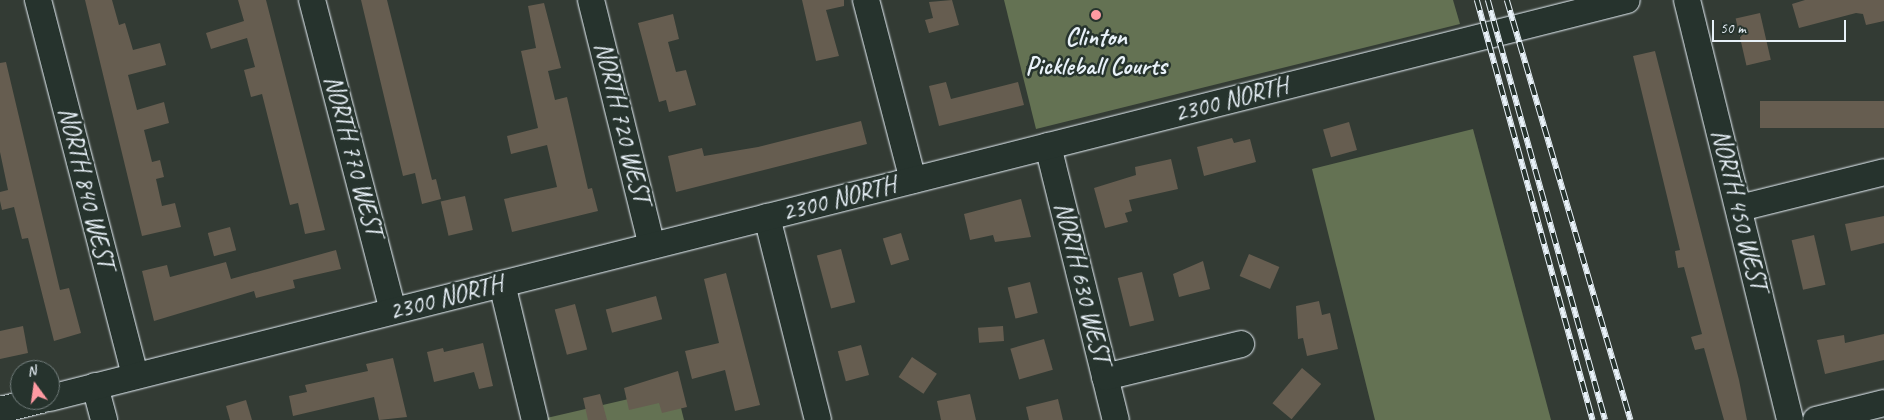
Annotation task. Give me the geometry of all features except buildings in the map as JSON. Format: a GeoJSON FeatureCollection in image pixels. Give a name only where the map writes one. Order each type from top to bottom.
{"type":"FeatureCollection","features":[{"type":"Feature","properties":{"kind":"street","name":"NORTH 840 WEST"},"geometry":{"type":"LineString","coordinates":[[38,0],[135,376]]}},
{"type":"Feature","properties":{"kind":"street","name":"NORTH 770 WEST"},"geometry":{"type":"LineString","coordinates":[[312,0],[393,311]]}},
{"type":"Feature","properties":{"kind":"street","name":"NORTH 720 WEST"},"geometry":{"type":"LineString","coordinates":[[591,0],[652,246]]}},
{"type":"Feature","properties":{"kind":"street"},"geometry":{"type":"LineString","coordinates":[[866,0],[913,180]]}},
{"type":"Feature","properties":{"kind":"street","name":"2300 NORTH"},"geometry":{"type":"LineString","coordinates":[[60,395],[1628,0]]}},
{"type":"Feature","properties":{"kind":"street","name":"NORTH 450 WEST"},"geometry":{"type":"LineString","coordinates":[[1687,0],[1740,208],[1790,420]]}},
{"type":"Feature","properties":{"kind":"street","name":"NORTH 630 WEST"},"geometry":{"type":"LineString","coordinates":[[1048,146],[1116,420]]}},
{"type":"Feature","properties":{"kind":"street"},"geometry":{"type":"LineString","coordinates":[[1740,208],[1884,172]]}},
{"type":"Feature","properties":{"kind":"street"},"geometry":{"type":"LineString","coordinates":[[767,217],[818,420]]}},
{"type":"Feature","properties":{"kind":"street"},"geometry":{"type":"LineString","coordinates":[[502,284],[535,420]]}},
{"type":"Feature","properties":{"kind":"street"},"geometry":{"type":"LineString","coordinates":[[1105,377],[1241,344]]}},
{"type":"Feature","properties":{"kind":"street"},"geometry":{"type":"LineString","coordinates":[[95,386],[104,420]]}},
{"type":"Feature","properties":{"kind":"street"},"geometry":{"type":"LineString","coordinates":[[1816,420],[1884,404]]}},
{"type":"Feature","properties":{"kind":"green space"},"geometry":{"type":"Polygon","coordinates":[[[1004,0],[1453,0],[1460,24],[1036,129],[1004,0]]]}},
{"type":"Feature","properties":{"kind":"green space"},"geometry":{"type":"Polygon","coordinates":[[[1473,129],[1551,420],[1375,420],[1312,169],[1473,129]]]}},
{"type":"Feature","properties":{"kind":"green space"},"geometry":{"type":"Polygon","coordinates":[[[676,388],[684,420],[538,420],[676,388]]]}},
{"type":"Feature","properties":{"kind":"railway"},"geometry":{"type":"LineString","coordinates":[[1477,0],[1593,420]]}},
{"type":"Feature","properties":{"kind":"railway"},"geometry":{"type":"LineString","coordinates":[[1488,0],[1605,420]]}},
{"type":"Feature","properties":{"kind":"railway"},"geometry":{"type":"LineString","coordinates":[[1507,0],[1631,420]]}},
{"type":"Feature","properties":{"kind":"place","name":"Clinton Pickleball Courts"},"geometry":{"type":"Point","coordinates":[1096,15]}}]}
